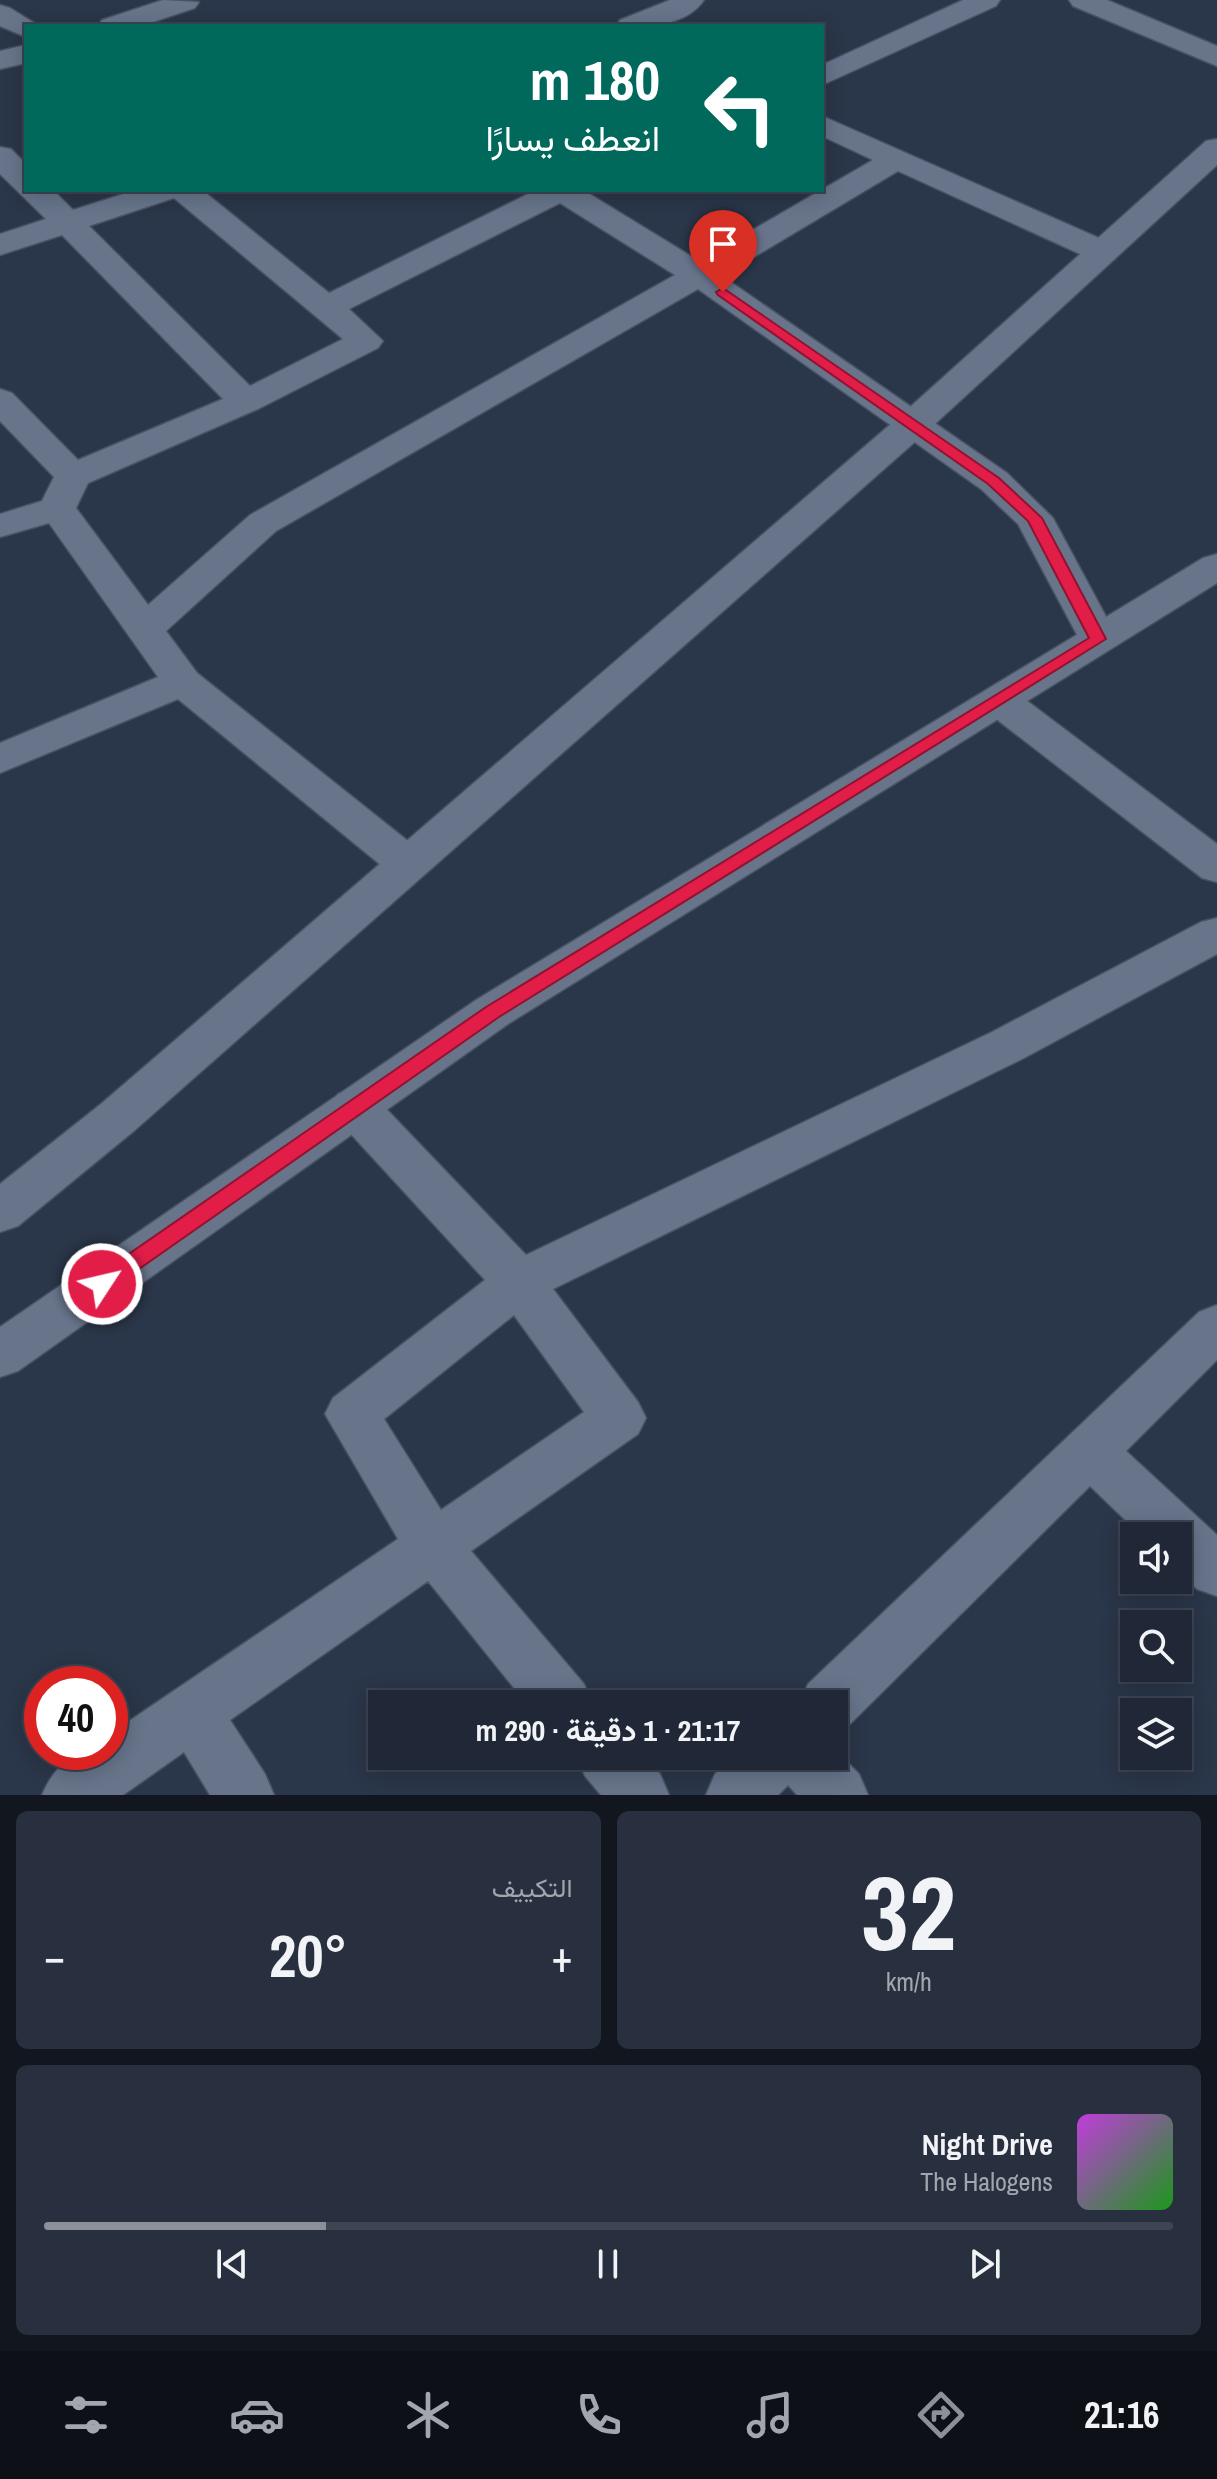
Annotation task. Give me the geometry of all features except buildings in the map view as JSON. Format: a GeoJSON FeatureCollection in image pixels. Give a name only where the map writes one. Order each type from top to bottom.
{"type":"FeatureCollection","features":[{"type":"Feature","properties":{"kind":"street"},"geometry":{"type":"LineString","coordinates":[[636,24],[670,12],[690,0]]}},
{"type":"Feature","properties":{"kind":"street"},"geometry":{"type":"LineString","coordinates":[[824,75],[986,0]]}},
{"type":"Feature","properties":{"kind":"street"},"geometry":{"type":"LineString","coordinates":[[1083,0],[1217,57]]}},
{"type":"Feature","properties":{"kind":"street"},"geometry":{"type":"LineString","coordinates":[[118,24],[186,1]]}},
{"type":"Feature","properties":{"kind":"street"},"geometry":{"type":"LineString","coordinates":[[0,14],[24,27]]}},
{"type":"Feature","properties":{"kind":"street"},"geometry":{"type":"LineString","coordinates":[[0,60],[24,54]]}},
{"type":"Feature","properties":{"kind":"street"},"geometry":{"type":"LineString","coordinates":[[824,126],[1103,252]]}},
{"type":"Feature","properties":{"kind":"street"},"geometry":{"type":"LineString","coordinates":[[0,1212],[118,1117],[912,425],[1217,148]]}},
{"type":"Feature","properties":{"kind":"street"},"geometry":{"type":"LineString","coordinates":[[0,156],[24,180]]}},
{"type":"Feature","properties":{"kind":"street"},"geometry":{"type":"LineString","coordinates":[[146,628],[263,523],[895,160]]}},
{"type":"Feature","properties":{"kind":"street"},"geometry":{"type":"LineString","coordinates":[[37,192],[246,402]]}},
{"type":"Feature","properties":{"kind":"street"},"geometry":{"type":"LineString","coordinates":[[0,245],[162,192]]}},
{"type":"Feature","properties":{"kind":"street"},"geometry":{"type":"LineString","coordinates":[[0,526],[366,341],[185,192]]}},
{"type":"Feature","properties":{"kind":"street"},"geometry":{"type":"LineString","coordinates":[[326,307],[559,192]]}},
{"type":"Feature","properties":{"kind":"street"},"geometry":{"type":"LineString","coordinates":[[566,192],[699,275],[994,481],[1034,518],[1098,639]]}},
{"type":"Feature","properties":{"kind":"street"},"geometry":{"type":"LineString","coordinates":[[0,400],[65,492],[146,628],[183,682],[408,864]]}},
{"type":"Feature","properties":{"kind":"street"},"geometry":{"type":"LineString","coordinates":[[0,1355],[492,1012],[1217,566]]}},
{"type":"Feature","properties":{"kind":"street"},"geometry":{"type":"LineString","coordinates":[[0,759],[183,682]]}},
{"type":"Feature","properties":{"kind":"street"},"geometry":{"type":"LineString","coordinates":[[1000,701],[1217,867]]}},
{"type":"Feature","properties":{"kind":"street"},"geometry":{"type":"LineString","coordinates":[[551,1690],[433,1546],[352,1414],[519,1282],[1008,1045],[1217,934]]}},
{"type":"Feature","properties":{"kind":"street"},"geometry":{"type":"LineString","coordinates":[[72,1795],[619,1418],[519,1282],[355,1107]]}},
{"type":"Feature","properties":{"kind":"street"},"geometry":{"type":"LineString","coordinates":[[843,1690],[1217,1327]]}},
{"type":"Feature","properties":{"kind":"street"},"geometry":{"type":"LineString","coordinates":[[1089,1451],[1217,1571]]}},
{"type":"Feature","properties":{"kind":"street"},"geometry":{"type":"LineString","coordinates":[[192,1712],[244,1795]]}},
{"type":"Feature","properties":{"kind":"street"},"geometry":{"type":"LineString","coordinates":[[618,1770],[639,1795]]}},
{"type":"Feature","properties":{"kind":"street"},"geometry":{"type":"LineString","coordinates":[[736,1795],[762,1770]]}},
{"type":"Feature","properties":{"kind":"street"},"geometry":{"type":"LineString","coordinates":[[814,1770],[838,1795]]}},
{"type":"Feature","properties":{"kind":"route"},"geometry":{"type":"LineString","coordinates":[[102,1284],[492,1012],[1098,639],[1034,518],[994,481],[723,292]]}}]}
